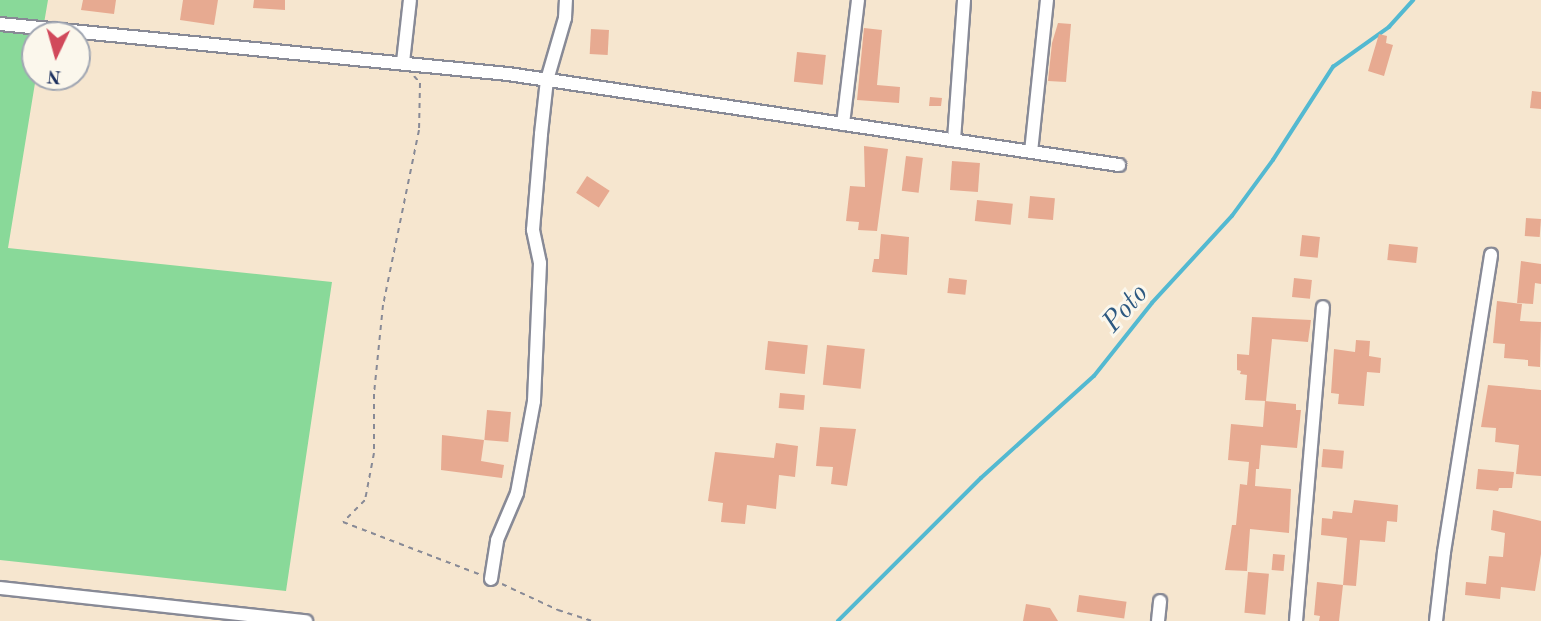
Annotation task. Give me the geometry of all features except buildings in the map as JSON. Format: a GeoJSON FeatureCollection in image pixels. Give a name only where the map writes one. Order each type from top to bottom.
{"type":"FeatureCollection","features":[{"type":"Feature","properties":{"kind":"street"},"geometry":{"type":"LineString","coordinates":[[403,62],[410,0]]}},
{"type":"Feature","properties":{"kind":"street"},"geometry":{"type":"LineString","coordinates":[[491,579],[497,540],[517,493],[534,401],[540,263],[533,230],[548,79],[565,18],[566,0]]}},
{"type":"Feature","properties":{"kind":"street"},"geometry":{"type":"LineString","coordinates":[[844,124],[858,0]]}},
{"type":"Feature","properties":{"kind":"street"},"geometry":{"type":"LineString","coordinates":[[954,141],[964,0]]}},
{"type":"Feature","properties":{"kind":"street"},"geometry":{"type":"LineString","coordinates":[[1031,152],[1047,0]]}},
{"type":"Feature","properties":{"kind":"street"},"geometry":{"type":"LineString","coordinates":[[0,24],[403,62],[548,79],[1119,165]]}},
{"type":"Feature","properties":{"kind":"street"},"geometry":{"type":"LineString","coordinates":[[1436,621],[1444,552],[1491,256]]}},
{"type":"Feature","properties":{"kind":"street"},"geometry":{"type":"LineString","coordinates":[[1296,621],[1323,307]]}},
{"type":"Feature","properties":{"kind":"street"},"geometry":{"type":"LineString","coordinates":[[0,588],[306,621]]}},
{"type":"Feature","properties":{"kind":"street"},"geometry":{"type":"LineString","coordinates":[[1158,621],[1160,601]]}},
{"type":"Feature","properties":{"kind":"path"},"geometry":{"type":"LineString","coordinates":[[403,62],[420,83],[419,130],[383,305],[374,394],[374,453],[368,489],[357,510],[343,522],[591,621]]}},
{"type":"Feature","properties":{"kind":"green space"},"geometry":{"type":"Polygon","coordinates":[[[0,0],[48,0],[44,21],[21,21],[21,91],[34,91],[8,248],[332,282],[286,591],[0,560],[0,0]]]}},
{"type":"Feature","properties":{"kind":"waterway","name":"Poto"},"geometry":{"type":"LineString","coordinates":[[838,621],[981,478],[1094,376],[1152,303],[1232,216],[1273,160],[1333,67],[1389,27],[1413,0]]}}]}
